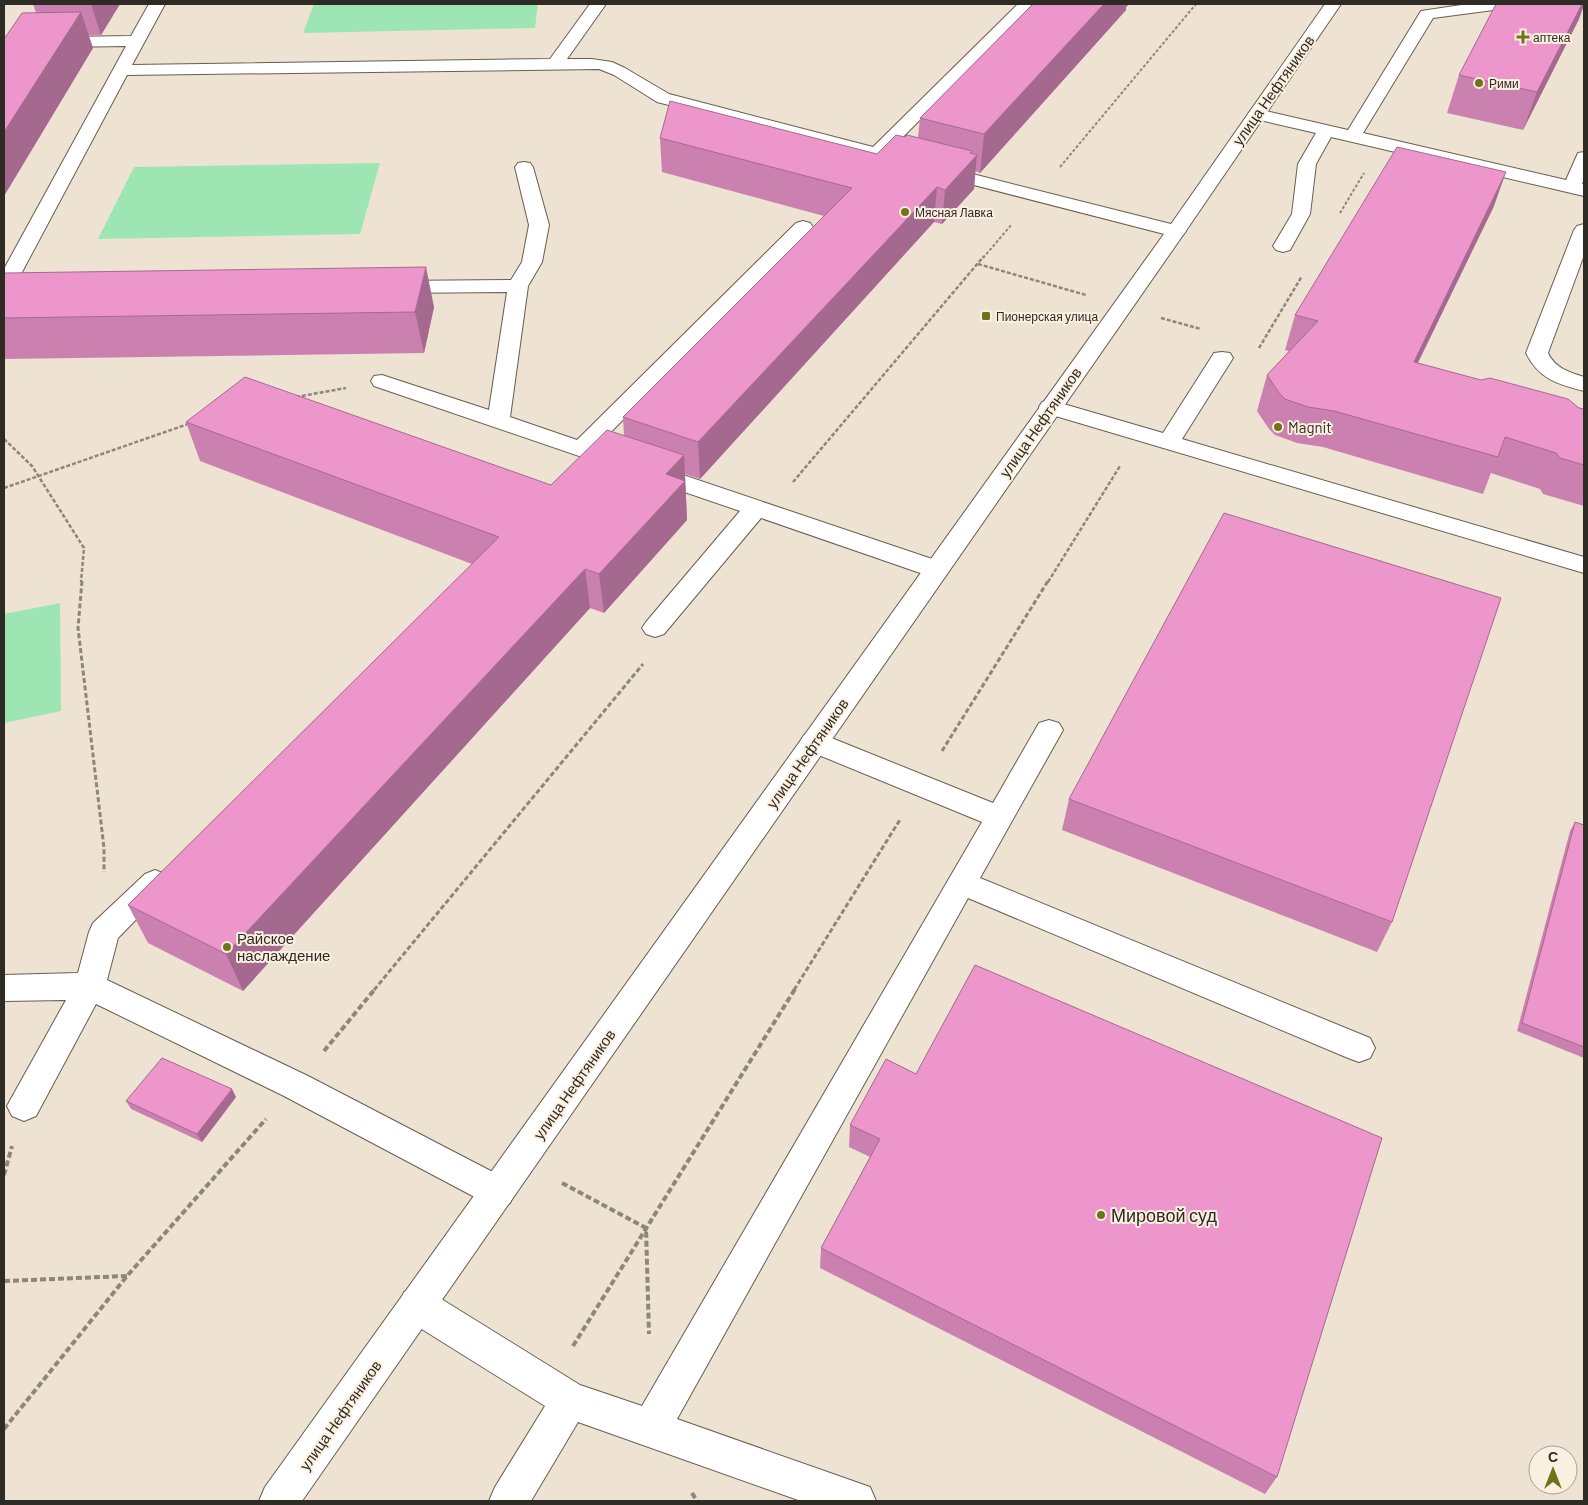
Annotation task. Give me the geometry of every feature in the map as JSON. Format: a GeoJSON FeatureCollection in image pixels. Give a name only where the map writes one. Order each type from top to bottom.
{"type":"FeatureCollection","features":[{"type":"Feature","properties":{"kind":"main road"},"geometry":{"type":"LineString","coordinates":[[54,292],[34,292],[20,288],[12,282],[11,274],[157,4]]}},
{"type":"Feature","properties":{"kind":"main road"},"geometry":{"type":"LineString","coordinates":[[555,64],[598,4]]}},
{"type":"Feature","properties":{"kind":"main road"},"geometry":{"type":"LineString","coordinates":[[876,154],[1027,4]]}},
{"type":"Feature","properties":{"kind":"main road","name":"улица Нефтяников"},"geometry":{"type":"LineString","coordinates":[[280,1501],[1176,231],[1333,4]]}},
{"type":"Feature","properties":{"kind":"main road"},"geometry":{"type":"LineString","coordinates":[[1353,136],[1427,14],[1501,4]]}},
{"type":"Feature","properties":{"kind":"main road"},"geometry":{"type":"LineString","coordinates":[[4,43],[138,42]]}},
{"type":"Feature","properties":{"kind":"main road"},"geometry":{"type":"LineString","coordinates":[[123,70],[595,64],[611,67],[647,91],[663,98],[895,159]]}},
{"type":"Feature","properties":{"kind":"main road"},"geometry":{"type":"LineString","coordinates":[[1256,114],[1578,188],[1584,157]]}},
{"type":"Feature","properties":{"kind":"main road"},"geometry":{"type":"LineString","coordinates":[[1283,246],[1301,214],[1307,164],[1326,130]]}},
{"type":"Feature","properties":{"kind":"main road"},"geometry":{"type":"LineString","coordinates":[[923,166],[1176,231]]}},
{"type":"Feature","properties":{"kind":"main road"},"geometry":{"type":"LineString","coordinates":[[498,421],[518,286],[532,262],[538,225],[524,167]]}},
{"type":"Feature","properties":{"kind":"main road"},"geometry":{"type":"LineString","coordinates":[[581,449],[803,227]]}},
{"type":"Feature","properties":{"kind":"main road"},"geometry":{"type":"LineString","coordinates":[[1584,230],[1537,353],[1543,365],[1557,375],[1584,384]]}},
{"type":"Feature","properties":{"kind":"main road"},"geometry":{"type":"LineString","coordinates":[[370,288],[518,286]]}},
{"type":"Feature","properties":{"kind":"main road"},"geometry":{"type":"LineString","coordinates":[[1169,442],[1222,358]]}},
{"type":"Feature","properties":{"kind":"main road"},"geometry":{"type":"LineString","coordinates":[[382,381],[936,569]]}},
{"type":"Feature","properties":{"kind":"main road"},"geometry":{"type":"LineString","coordinates":[[1050,407],[1584,565]]}},
{"type":"Feature","properties":{"kind":"main road"},"geometry":{"type":"LineString","coordinates":[[655,628],[762,510]]}},
{"type":"Feature","properties":{"kind":"main road"},"geometry":{"type":"LineString","coordinates":[[651,1428],[1049,730]]}},
{"type":"Feature","properties":{"kind":"main road"},"geometry":{"type":"LineString","coordinates":[[814,742],[999,817]]}},
{"type":"Feature","properties":{"kind":"main road"},"geometry":{"type":"LineString","coordinates":[[24,1106],[90,986],[104,932],[175,862]]}},
{"type":"Feature","properties":{"kind":"main road"},"geometry":{"type":"LineString","coordinates":[[962,883],[1359,1048]]}},
{"type":"Feature","properties":{"kind":"main road"},"geometry":{"type":"LineString","coordinates":[[4,988],[90,986],[296,1086],[498,1192]]}},
{"type":"Feature","properties":{"kind":"main road"},"geometry":{"type":"LineString","coordinates":[[418,1305],[570,1400],[856,1501]]}},
{"type":"Feature","properties":{"kind":"main road"},"geometry":{"type":"LineString","coordinates":[[509,1501],[570,1400]]}},
{"type":"Feature","properties":{"kind":"path"},"geometry":{"type":"LineString","coordinates":[[762,510],[1036,196],[1196,4]]}},
{"type":"Feature","properties":{"kind":"path"},"geometry":{"type":"LineString","coordinates":[[289,398],[382,381]]}},
{"type":"Feature","properties":{"kind":"path"},"geometry":{"type":"LineString","coordinates":[[4,488],[37,474],[198,421]]}},
{"type":"Feature","properties":{"kind":"path"},"geometry":{"type":"LineString","coordinates":[[4,439],[32,466],[84,548],[78,628],[104,848],[104,932]]}},
{"type":"Feature","properties":{"kind":"path"},"geometry":{"type":"LineString","coordinates":[[4,1429],[127,1276],[296,1086],[647,659]]}},
{"type":"Feature","properties":{"kind":"path"},"geometry":{"type":"LineString","coordinates":[[562,1183],[646,1228]]}},
{"type":"Feature","properties":{"kind":"path"},"geometry":{"type":"LineString","coordinates":[[4,1282],[127,1276]]}},
{"type":"Feature","properties":{"kind":"green space"},"geometry":{"type":"Polygon","coordinates":[[[314,4],[538,4],[535,28],[303,33],[314,4]]]}},
{"type":"Feature","properties":{"kind":"green space"},"geometry":{"type":"Polygon","coordinates":[[[380,163],[360,234],[98,239],[134,167],[380,163]]]}},
{"type":"Feature","properties":{"kind":"green space"},"geometry":{"type":"Polygon","coordinates":[[[60,603],[61,711],[4,723],[4,614],[60,603]]]}},
{"type":"Feature","properties":{"kind":"building"},"geometry":{"type":"Polygon","coordinates":[[[1033,4],[1104,4],[984,134],[920,118],[1033,4]]]}},
{"type":"Feature","properties":{"kind":"building"},"geometry":{"type":"Polygon","coordinates":[[[1496,4],[1582,4],[1537,92],[1459,75],[1496,4]]]}},
{"type":"Feature","properties":{"kind":"building"},"geometry":{"type":"Polygon","coordinates":[[[81,12],[4,132],[4,39],[22,13],[81,12]]]}},
{"type":"Feature","properties":{"kind":"building"},"geometry":{"type":"Polygon","coordinates":[[[670,101],[877,154],[896,135],[905,137],[907,135],[972,151],[970,153],[977,155],[945,190],[937,187],[698,442],[623,417],[852,188],[660,138],[670,101]]]}},
{"type":"Feature","properties":{"kind":"building"},"geometry":{"type":"Polygon","coordinates":[[[1397,147],[1506,172],[1414,362],[1481,380],[1490,378],[1568,399],[1579,408],[1584,409],[1584,465],[1560,458],[1556,453],[1505,437],[1498,457],[1334,411],[1308,407],[1285,399],[1267,375],[1318,321],[1295,315],[1397,147]]]}},
{"type":"Feature","properties":{"kind":"building"},"geometry":{"type":"Polygon","coordinates":[[[426,267],[415,312],[4,318],[4,273],[426,267]]]}},
{"type":"Feature","properties":{"kind":"building"},"geometry":{"type":"Polygon","coordinates":[[[245,377],[551,485],[607,430],[684,455],[666,474],[685,481],[599,574],[585,569],[226,954],[128,905],[499,537],[186,422],[245,377]]]}},
{"type":"Feature","properties":{"kind":"building"},"geometry":{"type":"Polygon","coordinates":[[[1224,513],[1501,598],[1392,922],[1069,799],[1224,513]]]}},
{"type":"Feature","properties":{"kind":"building"},"geometry":{"type":"Polygon","coordinates":[[[1575,822],[1584,825],[1584,1047],[1522,1023],[1575,822]]]}},
{"type":"Feature","properties":{"kind":"building","name":"Мировой суд"},"geometry":{"type":"Polygon","coordinates":[[[975,965],[1382,1138],[1277,1477],[821,1248],[880,1139],[850,1125],[886,1059],[916,1074],[975,965]]]}},
{"type":"Feature","properties":{"kind":"building"},"geometry":{"type":"Polygon","coordinates":[[[162,1058],[232,1089],[197,1134],[126,1101],[162,1058]]]}},
{"type":"Feature","properties":{"kind":"place","name":"аптека"},"geometry":{"type":"Point","coordinates":[1523,37]}},
{"type":"Feature","properties":{"kind":"place","name":"Рими"},"geometry":{"type":"Point","coordinates":[1479,83]}},
{"type":"Feature","properties":{"kind":"place","name":"Мясная Лавка"},"geometry":{"type":"Point","coordinates":[905,212]}},
{"type":"Feature","properties":{"kind":"place","name":"Пионерская улица"},"geometry":{"type":"Point","coordinates":[986,316]}},
{"type":"Feature","properties":{"kind":"place","name":"Magnit"},"geometry":{"type":"Point","coordinates":[1278,427]}},
{"type":"Feature","properties":{"kind":"place","name":"Райское наслаждение"},"geometry":{"type":"Point","coordinates":[227,947]}},
{"type":"Feature","properties":{"kind":"place","name":"Мировой суд"},"geometry":{"type":"Point","coordinates":[1101,1215]}}]}
